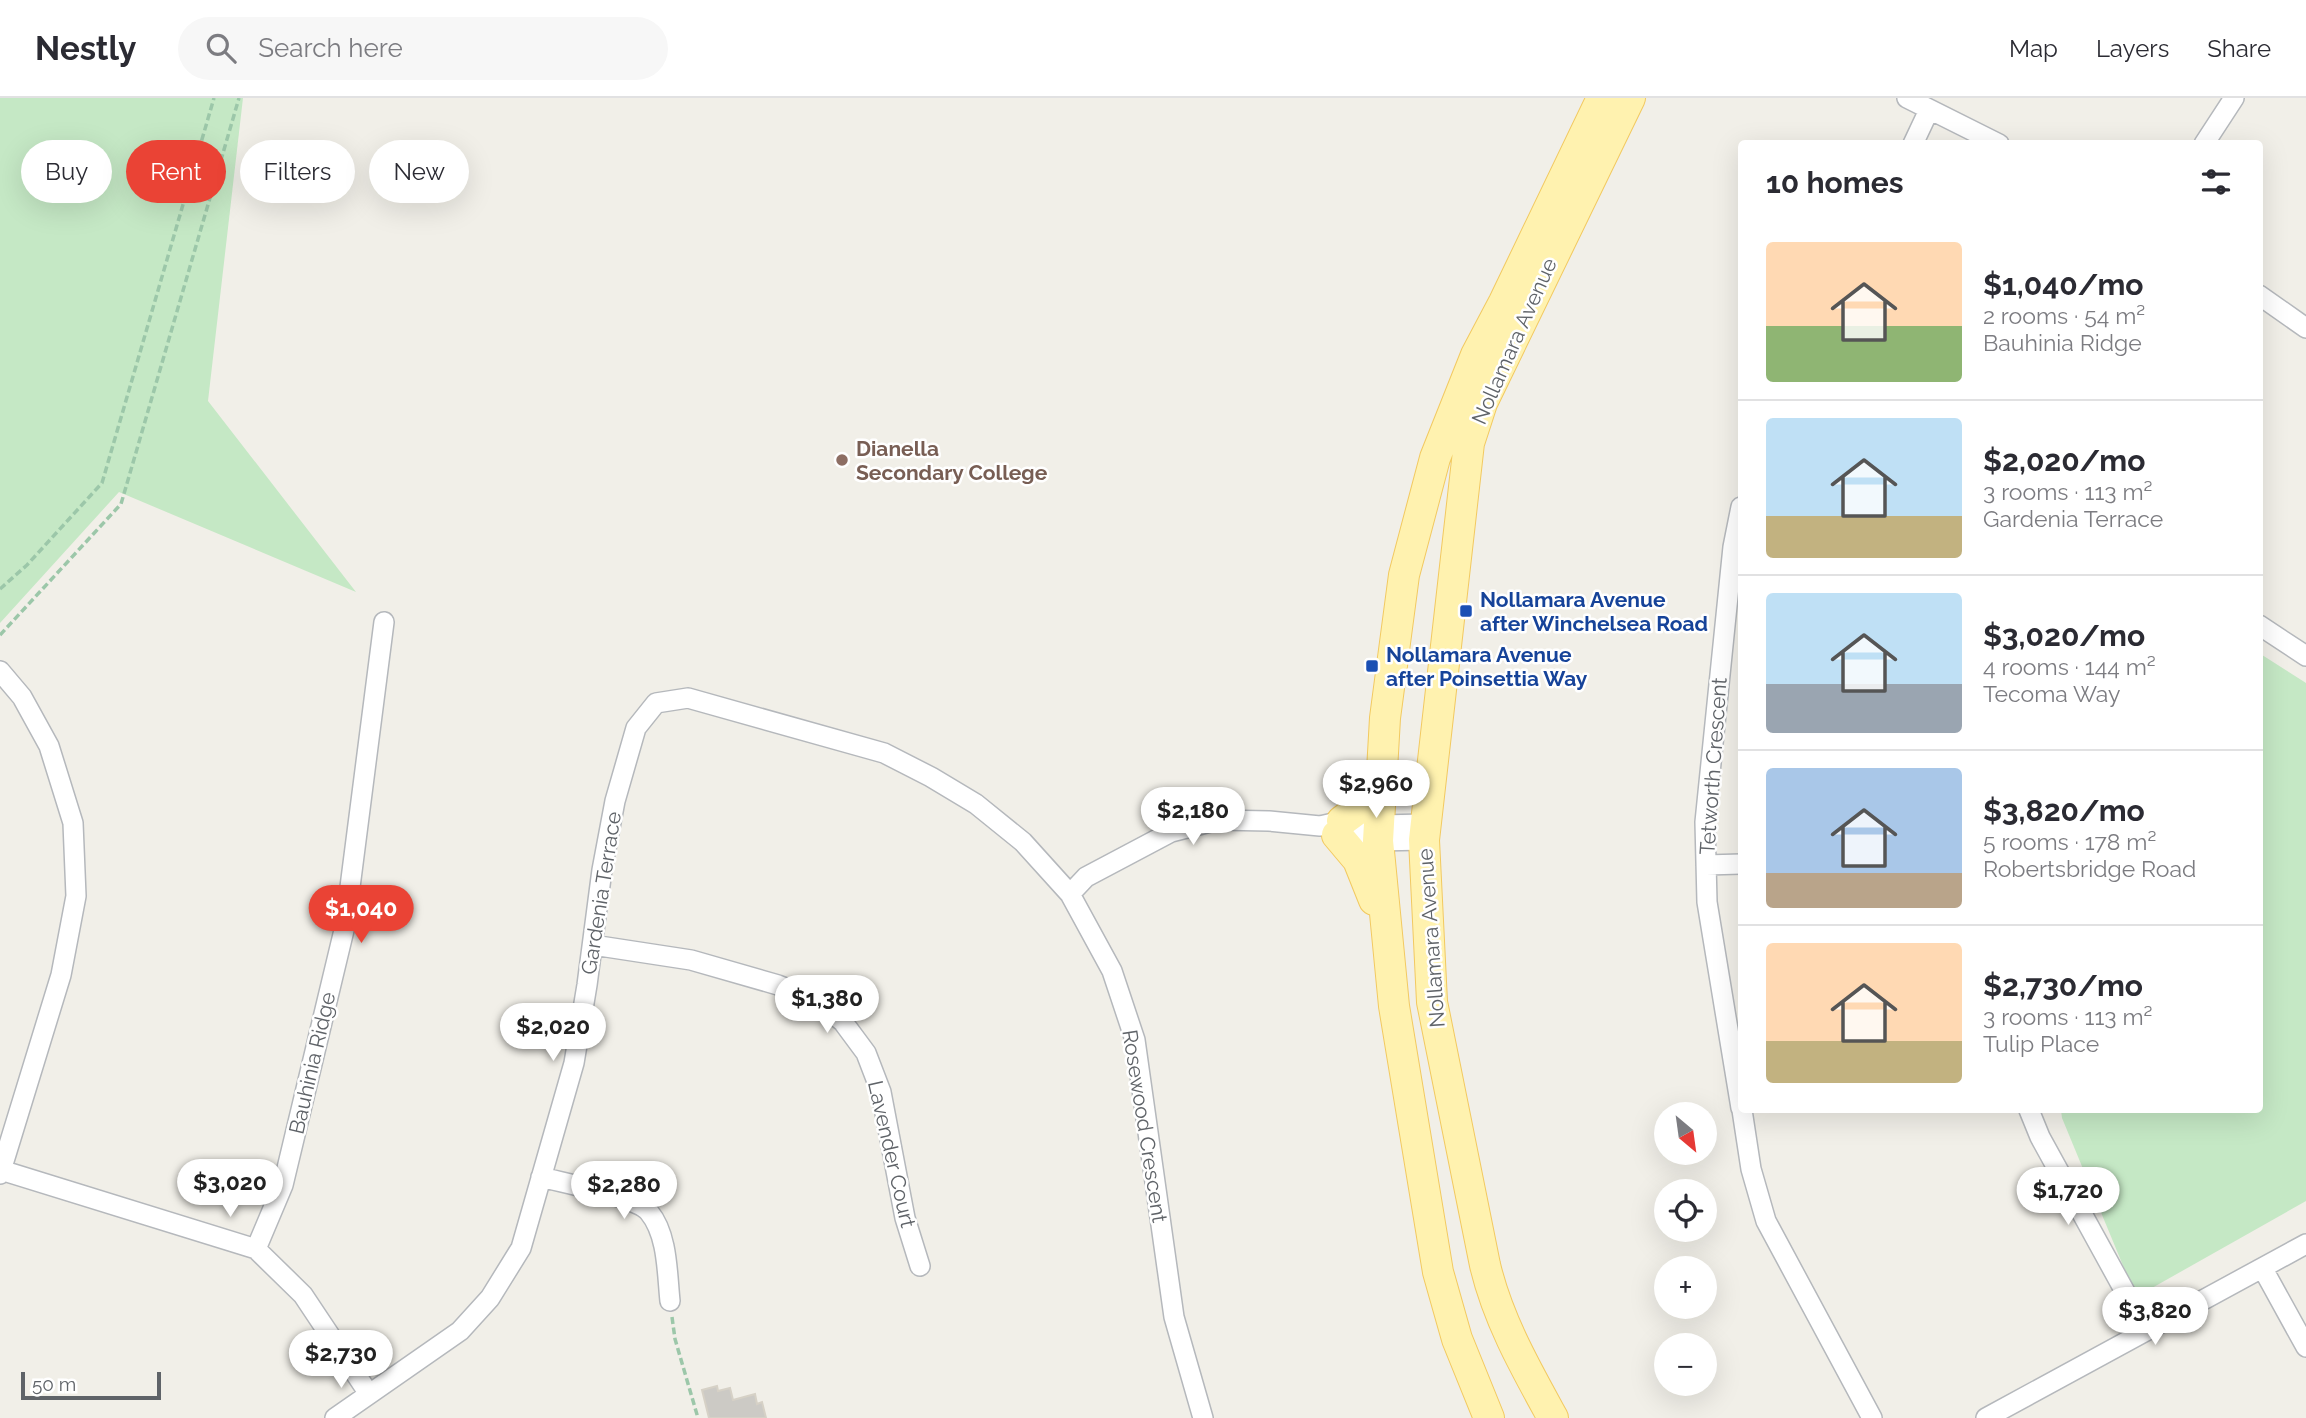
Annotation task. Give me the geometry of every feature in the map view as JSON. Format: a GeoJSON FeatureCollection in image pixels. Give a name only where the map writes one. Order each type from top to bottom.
{"type":"FeatureCollection","features":[{"type":"Feature","properties":{"kind":"main road","name":"Nollamara Avenue"},"geometry":{"type":"LineString","coordinates":[[1489,1418],[1457,1339],[1438,1272],[1394,1006],[1378,833],[1385,718],[1404,575],[1429,480],[1456,402],[1476,355],[1602,98]]}},
{"type":"Feature","properties":{"kind":"main road","name":"Nollamara Avenue"},"geometry":{"type":"LineString","coordinates":[[1553,1418],[1509,1335],[1492,1294],[1485,1265],[1432,1002],[1424,832],[1469,443],[1482,403],[1630,98]]}},
{"type":"Feature","properties":{"kind":"main road"},"geometry":{"type":"LineString","coordinates":[[1401,596],[1414,571],[1433,517],[1437,514],[1459,515]]}},
{"type":"Feature","properties":{"kind":"main road"},"geometry":{"type":"LineString","coordinates":[[1382,772],[1361,807],[1333,827],[1358,860],[1386,929]]}},
{"type":"Feature","properties":{"kind":"street"},"geometry":{"type":"LineString","coordinates":[[1907,98],[1991,140]]}},
{"type":"Feature","properties":{"kind":"street"},"geometry":{"type":"LineString","coordinates":[[2207,140],[2234,98]]}},
{"type":"Feature","properties":{"kind":"street"},"geometry":{"type":"LineString","coordinates":[[1915,140],[1929,110]]}},
{"type":"Feature","properties":{"kind":"street"},"geometry":{"type":"LineString","coordinates":[[2263,298],[2306,328]]}},
{"type":"Feature","properties":{"kind":"street","name":"Tetworth Crescent"},"geometry":{"type":"LineString","coordinates":[[1738,522],[1733,547],[1705,822],[1707,902],[1738,1091]]}},
{"type":"Feature","properties":{"kind":"street","name":"Bauhinia Ridge"},"geometry":{"type":"LineString","coordinates":[[256,1249],[283,1185],[345,926],[384,622]]}},
{"type":"Feature","properties":{"kind":"street"},"geometry":{"type":"LineString","coordinates":[[2263,628],[2306,656]]}},
{"type":"Feature","properties":{"kind":"street"},"geometry":{"type":"LineString","coordinates":[[0,671],[22,697],[49,746],[73,824],[76,895],[61,975],[1,1172],[256,1249],[303,1295],[369,1394]]}},
{"type":"Feature","properties":{"kind":"street","name":"Rosewood Crescent"},"geometry":{"type":"LineString","coordinates":[[656,703],[688,698],[884,753],[976,804],[1023,842],[1070,894],[1112,971],[1135,1041],[1174,1317],[1203,1418]]}},
{"type":"Feature","properties":{"kind":"street","name":"Gardenia Terrace"},"geometry":{"type":"LineString","coordinates":[[335,1418],[460,1331],[490,1298],[521,1248],[574,1063],[602,870],[615,801],[636,728],[656,703]]}},
{"type":"Feature","properties":{"kind":"street"},"geometry":{"type":"LineString","coordinates":[[1070,894],[1086,877],[1171,832],[1218,820],[1269,821],[1378,833],[1424,832]]}},
{"type":"Feature","properties":{"kind":"street"},"geometry":{"type":"LineString","coordinates":[[1706,865],[1738,864]]}},
{"type":"Feature","properties":{"kind":"street","name":"Lavender Court"},"geometry":{"type":"LineString","coordinates":[[593,945],[691,960],[778,985],[816,1000],[843,1022],[866,1053],[881,1092],[905,1218],[920,1266]]}},
{"type":"Feature","properties":{"kind":"street","name":"Tetworth Crescent"},"geometry":{"type":"LineString","coordinates":[[1742,1113],[1751,1169],[1766,1220],[1872,1418]]}},
{"type":"Feature","properties":{"kind":"street"},"geometry":{"type":"LineString","coordinates":[[2030,1113],[2040,1137],[2146,1330]]}},
{"type":"Feature","properties":{"kind":"street"},"geometry":{"type":"LineString","coordinates":[[541,1177],[621,1198],[648,1210],[661,1234],[670,1301]]}},
{"type":"Feature","properties":{"kind":"street"},"geometry":{"type":"LineString","coordinates":[[1986,1418],[2306,1244]]}},
{"type":"Feature","properties":{"kind":"street"},"geometry":{"type":"LineString","coordinates":[[2263,1269],[2306,1347]]}},
{"type":"Feature","properties":{"kind":"path"},"geometry":{"type":"LineString","coordinates":[[0,589],[27,565],[102,483],[167,252],[214,98]]}},
{"type":"Feature","properties":{"kind":"path"},"geometry":{"type":"LineString","coordinates":[[0,635],[121,504],[239,98]]}},
{"type":"Feature","properties":{"kind":"path"},"geometry":{"type":"LineString","coordinates":[[670,1301],[675,1339],[698,1418]]}},
{"type":"Feature","properties":{"kind":"green space"},"geometry":{"type":"Polygon","coordinates":[[[0,98],[243,98],[208,401],[356,592],[119,492],[0,623],[0,98]]]}},
{"type":"Feature","properties":{"kind":"green space"},"geometry":{"type":"Polygon","coordinates":[[[2263,656],[2306,683],[2306,1201],[2136,1297],[2061,1113],[2263,1113],[2263,656]]]}},
{"type":"Feature","properties":{"kind":"building"},"geometry":{"type":"Polygon","coordinates":[[[717,1386],[718,1391],[730,1388],[733,1400],[755,1394],[757,1404],[762,1402],[766,1418],[709,1418],[702,1390],[717,1386]]]}},
{"type":"Feature","properties":{"kind":"place","name":"Dianella Secondary College"},"geometry":{"type":"Point","coordinates":[842,460]}},
{"type":"Feature","properties":{"kind":"place","name":"Nollamara Avenue after Winchelsea Road"},"geometry":{"type":"Point","coordinates":[1466,611]}},
{"type":"Feature","properties":{"kind":"place","name":"Nollamara Avenue after Poinsettia Way"},"geometry":{"type":"Point","coordinates":[1372,666]}}]}
